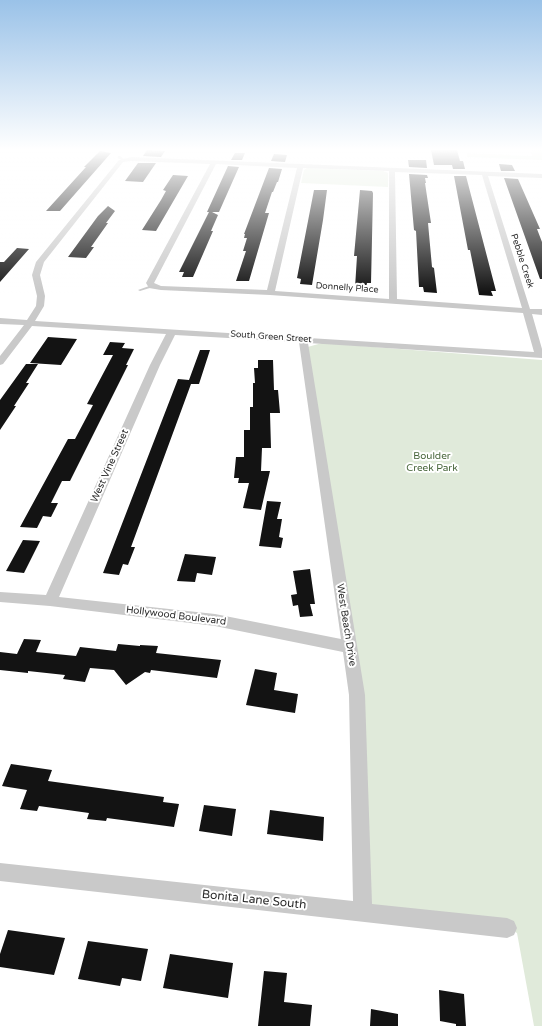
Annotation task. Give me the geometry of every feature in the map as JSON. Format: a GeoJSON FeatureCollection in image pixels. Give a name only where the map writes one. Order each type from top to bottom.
{"type":"FeatureCollection","features":[{"type":"Feature","properties":{"kind":"street"},"geometry":{"type":"LineString","coordinates":[[0,362],[30,323],[40,306],[41,296],[36,276],[40,262],[91,198]]}},
{"type":"Feature","properties":{"kind":"street"},"geometry":{"type":"LineString","coordinates":[[152,286],[151,281],[195,198]]}},
{"type":"Feature","properties":{"kind":"street"},"geometry":{"type":"LineString","coordinates":[[270,293],[293,198]]}},
{"type":"Feature","properties":{"kind":"street"},"geometry":{"type":"LineString","coordinates":[[392,198],[393,301]]}},
{"type":"Feature","properties":{"kind":"street","name":"Pebble Creek"},"geometry":{"type":"LineString","coordinates":[[492,198],[541,355]]}},
{"type":"Feature","properties":{"kind":"street","name":"Donnelly Place"},"geometry":{"type":"LineString","coordinates":[[152,286],[161,288],[270,293],[542,312]]}},
{"type":"Feature","properties":{"kind":"street","name":"South Green Street"},"geometry":{"type":"LineString","coordinates":[[0,321],[541,355]]}},
{"type":"Feature","properties":{"kind":"street","name":"West Vine Street"},"geometry":{"type":"LineString","coordinates":[[50,601],[155,365],[172,331]]}},
{"type":"Feature","properties":{"kind":"street","name":"West Beach Drive"},"geometry":{"type":"LineString","coordinates":[[303,340],[356,694],[363,912]]}},
{"type":"Feature","properties":{"kind":"street","name":"Hollywood Boulevard"},"geometry":{"type":"LineString","coordinates":[[0,597],[50,601],[215,620],[349,647]]}},
{"type":"Feature","properties":{"kind":"street","name":"Bonita Lane South"},"geometry":{"type":"LineString","coordinates":[[0,872],[508,928]]}},
{"type":"Feature","properties":{"kind":"lane"},"geometry":{"type":"LineString","coordinates":[[140,290],[152,286]]}},
{"type":"Feature","properties":{"kind":"green space","name":"Boulder Creek Park"},"geometry":{"type":"Polygon","coordinates":[[[322,343],[542,360],[542,1026],[534,1026],[517,933],[507,928],[381,922],[362,886],[357,694],[304,348],[322,343]]]}},
{"type":"Feature","properties":{"kind":"building"},"geometry":{"type":"Polygon","coordinates":[[[58,198],[72,198],[60,211],[46,211],[58,198]]]}},
{"type":"Feature","properties":{"kind":"building"},"geometry":{"type":"Polygon","coordinates":[[[162,198],[175,198],[156,231],[142,230],[162,198]]]}},
{"type":"Feature","properties":{"kind":"building"},"geometry":{"type":"Polygon","coordinates":[[[213,198],[225,198],[219,212],[212,212],[218,215],[211,231],[213,231],[193,277],[182,277],[184,272],[179,272],[209,212],[207,212],[213,198]]]}},
{"type":"Feature","properties":{"kind":"building"},"geometry":{"type":"Polygon","coordinates":[[[258,198],[270,198],[265,213],[269,213],[249,281],[236,281],[246,251],[243,251],[247,238],[244,238],[244,234],[258,198]]]}},
{"type":"Feature","properties":{"kind":"building"},"geometry":{"type":"Polygon","coordinates":[[[312,198],[326,198],[312,285],[300,284],[301,279],[297,278],[312,198]]]}},
{"type":"Feature","properties":{"kind":"building"},"geometry":{"type":"Polygon","coordinates":[[[359,198],[373,198],[371,283],[367,283],[366,288],[355,288],[357,256],[354,256],[359,198]]]}},
{"type":"Feature","properties":{"kind":"building"},"geometry":{"type":"Polygon","coordinates":[[[411,198],[427,198],[431,223],[428,223],[432,267],[434,268],[437,293],[424,292],[423,287],[419,287],[416,231],[414,230],[411,198]]]}},
{"type":"Feature","properties":{"kind":"building"},"geometry":{"type":"Polygon","coordinates":[[[458,198],[472,198],[496,291],[491,291],[493,296],[479,295],[470,250],[468,250],[458,198]]]}},
{"type":"Feature","properties":{"kind":"building"},"geometry":{"type":"Polygon","coordinates":[[[511,198],[526,198],[540,229],[537,229],[542,242],[542,279],[540,279],[511,198]]]}},
{"type":"Feature","properties":{"kind":"building"},"geometry":{"type":"Polygon","coordinates":[[[108,206],[115,211],[91,247],[94,247],[86,258],[68,257],[98,216],[108,206]]]}},
{"type":"Feature","properties":{"kind":"building"},"geometry":{"type":"Polygon","coordinates":[[[17,248],[29,249],[0,282],[0,262],[4,262],[17,248]]]}},
{"type":"Feature","properties":{"kind":"building"},"geometry":{"type":"Polygon","coordinates":[[[48,337],[77,339],[61,365],[30,363],[48,337]]]}},
{"type":"Feature","properties":{"kind":"building"},"geometry":{"type":"Polygon","coordinates":[[[110,342],[125,343],[122,348],[134,349],[126,365],[128,365],[70,481],[62,481],[51,503],[58,503],[51,517],[43,516],[37,528],[20,527],[68,439],[75,439],[93,405],[87,404],[113,355],[103,355],[110,342]]]}},
{"type":"Feature","properties":{"kind":"building"},"geometry":{"type":"Polygon","coordinates":[[[200,350],[210,350],[199,384],[191,384],[131,547],[135,547],[128,565],[123,564],[119,575],[103,573],[178,379],[189,380],[200,350]]]}},
{"type":"Feature","properties":{"kind":"building"},"geometry":{"type":"Polygon","coordinates":[[[258,360],[273,360],[274,390],[278,390],[280,413],[270,413],[271,448],[262,448],[261,471],[270,471],[261,510],[243,508],[249,483],[238,483],[239,478],[234,478],[236,457],[244,457],[244,430],[250,430],[250,407],[253,407],[253,383],[255,383],[254,368],[258,368],[258,360]]]}},
{"type":"Feature","properties":{"kind":"building"},"geometry":{"type":"Polygon","coordinates":[[[26,364],[38,364],[26,383],[29,383],[14,406],[16,406],[0,430],[0,400],[26,364]]]}},
{"type":"Feature","properties":{"kind":"building"},"geometry":{"type":"Polygon","coordinates":[[[267,501],[281,502],[277,519],[282,519],[279,537],[283,538],[281,548],[259,546],[267,501]]]}},
{"type":"Feature","properties":{"kind":"building"},"geometry":{"type":"Polygon","coordinates":[[[23,540],[40,541],[24,573],[6,571],[23,540]]]}},
{"type":"Feature","properties":{"kind":"building"},"geometry":{"type":"Polygon","coordinates":[[[185,554],[216,557],[212,575],[197,573],[195,582],[177,581],[185,554]]]}},
{"type":"Feature","properties":{"kind":"building"},"geometry":{"type":"Polygon","coordinates":[[[310,569],[315,604],[310,604],[313,616],[300,617],[298,605],[293,606],[291,595],[297,594],[293,571],[310,569]]]}},
{"type":"Feature","properties":{"kind":"building"},"geometry":{"type":"Polygon","coordinates":[[[24,639],[41,640],[36,652],[76,656],[80,647],[116,651],[118,644],[158,646],[156,653],[221,660],[217,678],[151,670],[150,673],[145,672],[126,685],[114,670],[90,668],[85,682],[63,679],[65,675],[0,670],[0,652],[17,654],[24,639]]]}},
{"type":"Feature","properties":{"kind":"building"},"geometry":{"type":"Polygon","coordinates":[[[255,669],[277,673],[274,690],[298,694],[295,713],[246,705],[255,669]]]}},
{"type":"Feature","properties":{"kind":"building"},"geometry":{"type":"Polygon","coordinates":[[[11,764],[52,770],[48,781],[164,797],[163,802],[179,804],[174,827],[107,818],[106,821],[87,819],[89,813],[39,806],[37,811],[20,809],[27,790],[2,786],[11,764]]]}},
{"type":"Feature","properties":{"kind":"building"},"geometry":{"type":"Polygon","coordinates":[[[204,805],[236,809],[232,836],[199,831],[204,805]]]}},
{"type":"Feature","properties":{"kind":"building"},"geometry":{"type":"Polygon","coordinates":[[[270,810],[324,817],[323,841],[267,834],[270,810]]]}},
{"type":"Feature","properties":{"kind":"building"},"geometry":{"type":"Polygon","coordinates":[[[8,930],[65,938],[54,975],[0,967],[0,954],[8,930]]]}},
{"type":"Feature","properties":{"kind":"building"},"geometry":{"type":"Polygon","coordinates":[[[88,941],[148,949],[141,981],[122,978],[120,986],[78,979],[88,941]]]}},
{"type":"Feature","properties":{"kind":"building"},"geometry":{"type":"Polygon","coordinates":[[[170,954],[233,963],[228,998],[163,988],[170,954]]]}},
{"type":"Feature","properties":{"kind":"building"},"geometry":{"type":"Polygon","coordinates":[[[264,971],[287,973],[284,1002],[312,1005],[310,1026],[258,1026],[264,971]]]}},
{"type":"Feature","properties":{"kind":"building"},"geometry":{"type":"Polygon","coordinates":[[[439,990],[464,994],[466,1026],[456,1026],[456,1024],[440,1021],[439,990]]]}},
{"type":"Feature","properties":{"kind":"building"},"geometry":{"type":"Polygon","coordinates":[[[371,1009],[398,1014],[398,1026],[370,1026],[371,1009]]]}}]}
